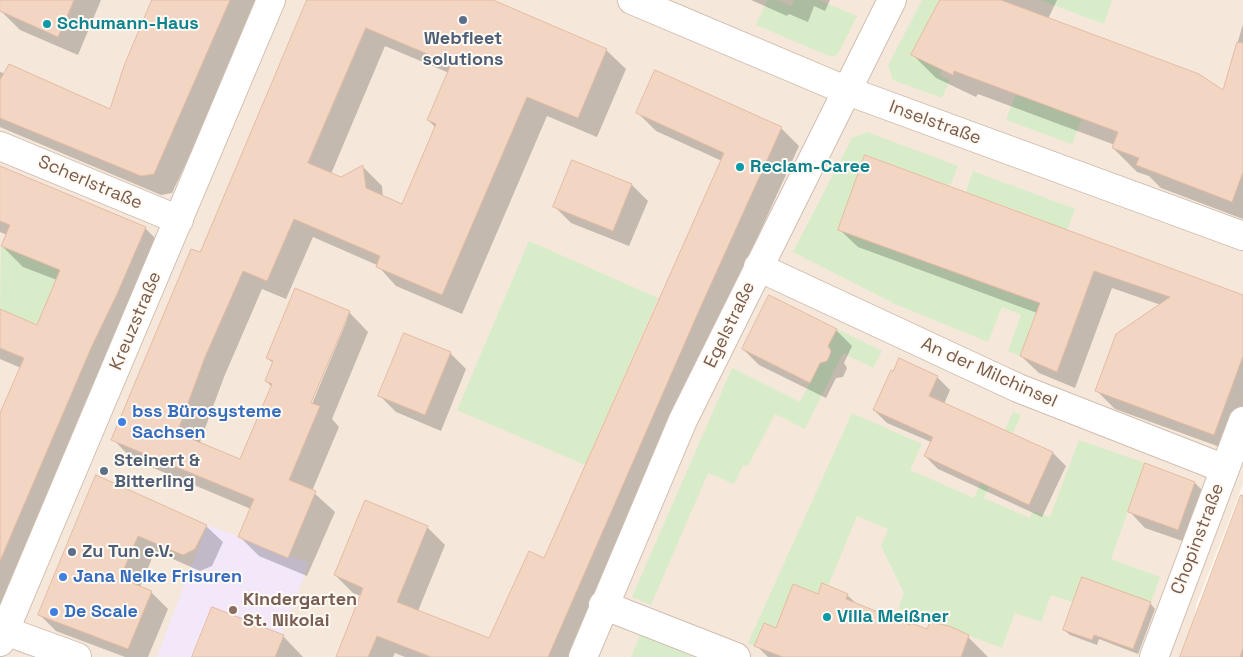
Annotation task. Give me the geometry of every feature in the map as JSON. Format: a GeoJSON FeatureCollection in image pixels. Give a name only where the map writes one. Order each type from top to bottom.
{"type":"FeatureCollection","features":[{"type":"Feature","properties":{"kind":"street","name":"Kreuzstraße"},"geometry":{"type":"LineString","coordinates":[[2,634],[271,0]]}},
{"type":"Feature","properties":{"kind":"street","name":"Inselstraße"},"geometry":{"type":"LineString","coordinates":[[632,0],[845,90],[1243,236]]}},
{"type":"Feature","properties":{"kind":"street","name":"Egelstraße"},"geometry":{"type":"LineString","coordinates":[[583,657],[603,605],[683,420],[845,90],[892,0]]}},
{"type":"Feature","properties":{"kind":"street","name":"Scherlstraße"},"geometry":{"type":"LineString","coordinates":[[0,146],[179,220]]}},
{"type":"Feature","properties":{"kind":"street","name":"An der Milchinsel"},"geometry":{"type":"LineString","coordinates":[[758,267],[1018,388],[1224,469]]}},
{"type":"Feature","properties":{"kind":"street","name":"Chopinstraße"},"geometry":{"type":"LineString","coordinates":[[1154,657],[1243,421]]}},
{"type":"Feature","properties":{"kind":"street"},"geometry":{"type":"LineString","coordinates":[[603,605],[736,657]]}},
{"type":"Feature","properties":{"kind":"street"},"geometry":{"type":"LineString","coordinates":[[2,634],[77,657]]}},
{"type":"Feature","properties":{"kind":"shaded area"},"geometry":{"type":"Polygon","coordinates":[[[0,0],[1243,0],[1243,484],[1196,605],[1194,620],[1243,630],[1243,657],[0,657],[0,0]]]}},
{"type":"Feature","properties":{"kind":"shaded area","name":"Kindergarten St. Nikolai"},"geometry":{"type":"Polygon","coordinates":[[[207,525],[309,563],[273,657],[157,657],[207,525]]]}},
{"type":"Feature","properties":{"kind":"green space"},"geometry":{"type":"Polygon","coordinates":[[[767,0],[776,0],[791,6],[794,0],[819,0],[857,16],[839,52],[835,56],[829,56],[756,25],[767,0]]]}},
{"type":"Feature","properties":{"kind":"green space"},"geometry":{"type":"Polygon","coordinates":[[[922,0],[940,0],[911,55],[942,70],[940,75],[950,80],[942,98],[893,80],[888,66],[922,0]]]}},
{"type":"Feature","properties":{"kind":"green space"},"geometry":{"type":"Polygon","coordinates":[[[1040,0],[1112,0],[1104,24],[1040,0]]]}},
{"type":"Feature","properties":{"kind":"green space"},"geometry":{"type":"Polygon","coordinates":[[[1016,94],[1082,119],[1072,144],[1006,120],[1016,94]]]}},
{"type":"Feature","properties":{"kind":"green space"},"geometry":{"type":"Polygon","coordinates":[[[867,132],[958,166],[950,186],[865,155],[839,230],[1021,297],[1048,222],[966,192],[973,171],[1075,209],[1020,356],[1008,351],[1021,315],[1002,307],[988,342],[895,304],[793,252],[852,138],[867,132]]]}},
{"type":"Feature","properties":{"kind":"green space"},"geometry":{"type":"Polygon","coordinates":[[[529,241],[658,298],[585,465],[457,410],[529,241]]]}},
{"type":"Feature","properties":{"kind":"green space"},"geometry":{"type":"Polygon","coordinates":[[[1,246],[60,270],[37,325],[0,309],[1,246]]]}},
{"type":"Feature","properties":{"kind":"green space"},"geometry":{"type":"Polygon","coordinates":[[[837,329],[882,351],[873,368],[843,353],[805,429],[775,414],[748,466],[743,465],[734,484],[708,473],[651,605],[632,597],[732,368],[800,402],[820,363],[827,361],[831,351],[828,346],[837,329]]]}},
{"type":"Feature","properties":{"kind":"green space"},"geometry":{"type":"Polygon","coordinates":[[[1013,412],[1021,415],[984,498],[1030,518],[1033,511],[1050,517],[1079,440],[1145,463],[1111,559],[1160,577],[1151,602],[1082,577],[1073,602],[1051,595],[1041,622],[1015,613],[1002,648],[898,609],[904,593],[881,546],[888,529],[857,516],[828,586],[822,583],[818,594],[793,585],[776,628],[764,623],[754,646],[748,643],[852,413],[922,444],[910,470],[974,498],[1013,412]]]}},
{"type":"Feature","properties":{"kind":"green space"},"geometry":{"type":"Polygon","coordinates":[[[642,631],[710,657],[631,657],[642,631]]]}},
{"type":"Feature","properties":{"kind":"building","name":"Schumann-Haus"},"geometry":{"type":"Polygon","coordinates":[[[0,0],[74,0],[58,37],[0,11],[0,0]]]}},
{"type":"Feature","properties":{"kind":"building"},"geometry":{"type":"Polygon","coordinates":[[[152,0],[230,0],[154,174],[141,176],[0,118],[0,80],[9,64],[110,109],[124,66],[152,0]]]}},
{"type":"Feature","properties":{"kind":"building"},"geometry":{"type":"Polygon","coordinates":[[[307,0],[493,0],[607,49],[578,118],[527,97],[442,295],[376,267],[380,256],[294,219],[267,281],[243,271],[205,357],[177,433],[240,459],[272,384],[265,381],[273,361],[266,358],[295,288],[350,311],[311,403],[320,406],[289,480],[316,491],[288,558],[238,537],[254,499],[111,440],[191,249],[200,252],[307,0]],[[366,28],[308,163],[341,177],[363,165],[366,188],[402,204],[436,124],[427,120],[451,64],[366,28]]]}},
{"type":"Feature","properties":{"kind":"building"},"geometry":{"type":"Polygon","coordinates":[[[940,0],[1001,0],[1199,74],[1223,90],[1237,42],[1243,43],[1243,172],[1232,202],[1136,165],[1139,158],[1112,148],[1118,132],[954,71],[953,75],[911,55],[940,0]]]}},
{"type":"Feature","properties":{"kind":"building"},"geometry":{"type":"Polygon","coordinates":[[[655,70],[782,127],[697,315],[548,657],[431,657],[377,636],[368,657],[336,657],[363,588],[334,575],[365,500],[428,526],[397,602],[489,638],[529,551],[544,558],[724,153],[636,113],[655,70]]]}},
{"type":"Feature","properties":{"kind":"building"},"geometry":{"type":"Polygon","coordinates":[[[865,155],[1243,295],[1243,356],[1214,435],[1095,391],[1116,334],[1170,297],[1094,271],[1057,372],[1020,356],[1040,303],[838,230],[865,155]]]}},
{"type":"Feature","properties":{"kind":"building"},"geometry":{"type":"Polygon","coordinates":[[[572,160],[632,184],[613,231],[553,207],[572,160]]]}},
{"type":"Feature","properties":{"kind":"building"},"geometry":{"type":"Polygon","coordinates":[[[0,166],[146,227],[91,348],[0,561],[0,413],[24,358],[0,348],[0,309],[37,325],[60,270],[1,246],[10,225],[0,221],[0,166]]]}},
{"type":"Feature","properties":{"kind":"building"},"geometry":{"type":"Polygon","coordinates":[[[769,295],[837,329],[828,346],[831,351],[827,361],[820,363],[810,383],[742,349],[769,295]]]}},
{"type":"Feature","properties":{"kind":"building"},"geometry":{"type":"Polygon","coordinates":[[[404,333],[451,352],[425,415],[378,396],[404,333]]]}},
{"type":"Feature","properties":{"kind":"building"},"geometry":{"type":"Polygon","coordinates":[[[899,358],[938,376],[929,396],[1053,452],[1029,505],[924,456],[933,437],[873,410],[891,370],[893,371],[899,358]]]}},
{"type":"Feature","properties":{"kind":"building"},"geometry":{"type":"Polygon","coordinates":[[[1145,463],[1195,482],[1178,530],[1128,512],[1145,463]]]}},
{"type":"Feature","properties":{"kind":"building"},"geometry":{"type":"Polygon","coordinates":[[[96,475],[207,525],[195,549],[183,555],[138,536],[120,578],[152,591],[128,649],[38,615],[96,475]]]}},
{"type":"Feature","properties":{"kind":"building"},"geometry":{"type":"Polygon","coordinates":[[[1241,495],[1243,496],[1243,648],[1240,657],[1180,657],[1241,495]]]}},
{"type":"Feature","properties":{"kind":"building"},"geometry":{"type":"Polygon","coordinates":[[[1082,577],[1151,602],[1133,649],[1094,635],[1092,640],[1063,630],[1082,577]]]}},
{"type":"Feature","properties":{"kind":"building","name":"Villa Meißner"},"geometry":{"type":"Polygon","coordinates":[[[822,583],[848,594],[846,599],[910,625],[911,623],[927,629],[930,622],[949,626],[969,635],[961,657],[783,657],[754,646],[764,623],[776,628],[793,584],[818,594],[822,583]]]}},
{"type":"Feature","properties":{"kind":"building"},"geometry":{"type":"Polygon","coordinates":[[[212,607],[284,635],[275,657],[192,657],[212,607]]]}},
{"type":"Feature","properties":{"kind":"place","name":"Webfleet solutions"},"geometry":{"type":"Point","coordinates":[463,20]}},
{"type":"Feature","properties":{"kind":"place","name":"Schumann-Haus"},"geometry":{"type":"Point","coordinates":[47,24]}},
{"type":"Feature","properties":{"kind":"place","name":"Reclam-Caree"},"geometry":{"type":"Point","coordinates":[740,167]}},
{"type":"Feature","properties":{"kind":"place","name":"bss Bürosysteme Sachsen"},"geometry":{"type":"Point","coordinates":[122,422]}},
{"type":"Feature","properties":{"kind":"place","name":"Steinert & Bitterling"},"geometry":{"type":"Point","coordinates":[104,471]}},
{"type":"Feature","properties":{"kind":"place","name":"Zu Tun e.V."},"geometry":{"type":"Point","coordinates":[72,552]}},
{"type":"Feature","properties":{"kind":"place","name":"Jana Nelke Frisuren"},"geometry":{"type":"Point","coordinates":[63,577]}},
{"type":"Feature","properties":{"kind":"place","name":"Kindergarten St. Nikolai"},"geometry":{"type":"Point","coordinates":[233,610]}},
{"type":"Feature","properties":{"kind":"place","name":"De Scale"},"geometry":{"type":"Point","coordinates":[54,612]}},
{"type":"Feature","properties":{"kind":"place","name":"Villa Meißner"},"geometry":{"type":"Point","coordinates":[827,617]}}]}
